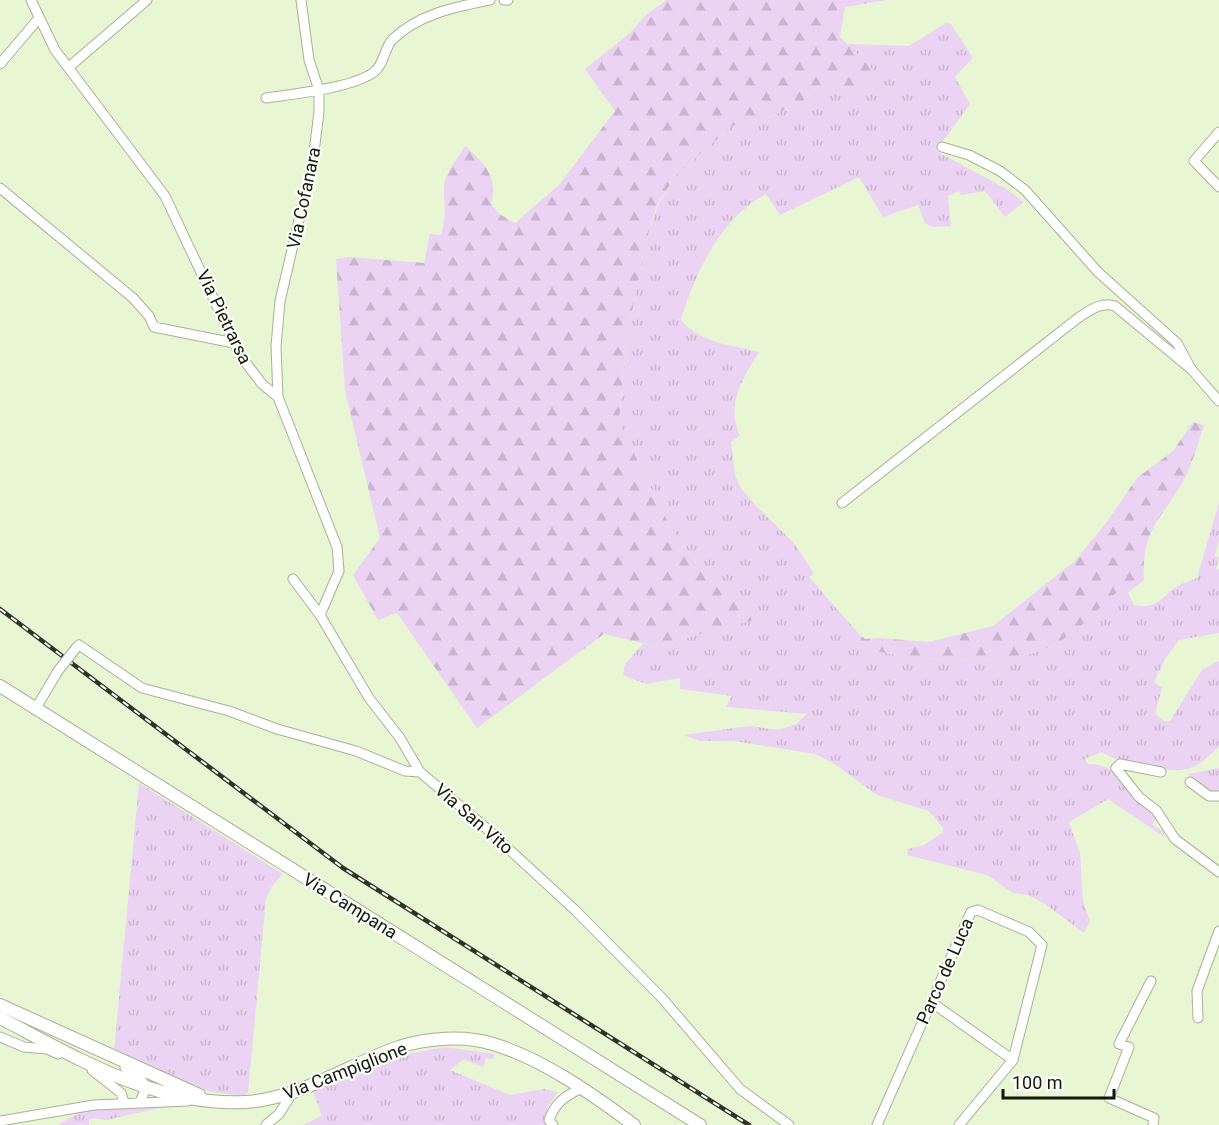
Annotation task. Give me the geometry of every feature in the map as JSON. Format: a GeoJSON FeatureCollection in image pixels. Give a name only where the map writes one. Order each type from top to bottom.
{"type":"FeatureCollection","features":[{"type":"Feature","properties":{"kind":"main road","name":"Via Campana"},"geometry":{"type":"LineString","coordinates":[[0,686],[700,1125]]}},
{"type":"Feature","properties":{"kind":"main road"},"geometry":{"type":"LineString","coordinates":[[0,1005],[211,1100]]}},
{"type":"Feature","properties":{"kind":"main road"},"geometry":{"type":"LineString","coordinates":[[0,1018],[146,1088],[211,1100]]}},
{"type":"Feature","properties":{"kind":"main road","name":"Via Campiglione"},"geometry":{"type":"LineString","coordinates":[[211,1100],[244,1102],[274,1098],[398,1047],[455,1038],[492,1043],[580,1089],[634,1125]]}},
{"type":"Feature","properties":{"kind":"street","name":"Via Pietrarsa"},"geometry":{"type":"LineString","coordinates":[[31,0],[55,50],[165,196],[234,343],[249,369],[278,397],[337,547],[339,571],[320,615]]}},
{"type":"Feature","properties":{"kind":"street"},"geometry":{"type":"LineString","coordinates":[[69,67],[147,0]]}},
{"type":"Feature","properties":{"kind":"street","name":"Via Cofanara"},"geometry":{"type":"LineString","coordinates":[[278,397],[276,346],[280,301],[316,141],[319,90],[309,60],[301,0]]}},
{"type":"Feature","properties":{"kind":"street"},"geometry":{"type":"LineString","coordinates":[[266,98],[319,90],[374,73],[393,39],[425,18],[447,9],[490,0]]}},
{"type":"Feature","properties":{"kind":"street"},"geometry":{"type":"LineString","coordinates":[[0,64],[39,18]]}},
{"type":"Feature","properties":{"kind":"street"},"geometry":{"type":"LineString","coordinates":[[1219,132],[1194,161],[1219,187]]}},
{"type":"Feature","properties":{"kind":"street"},"geometry":{"type":"LineString","coordinates":[[942,147],[969,155],[990,165],[1025,190],[1098,272],[1177,343],[1191,369]]}},
{"type":"Feature","properties":{"kind":"street"},"geometry":{"type":"LineString","coordinates":[[0,188],[133,298],[149,316],[154,327],[234,343]]}},
{"type":"Feature","properties":{"kind":"street"},"geometry":{"type":"LineString","coordinates":[[842,504],[1078,318],[1097,307],[1110,304],[1115,306],[1191,369],[1219,401]]}},
{"type":"Feature","properties":{"kind":"street"},"geometry":{"type":"LineString","coordinates":[[293,579],[320,615],[369,698],[400,738],[420,772]]}},
{"type":"Feature","properties":{"kind":"street","name":"Via San Vito"},"geometry":{"type":"LineString","coordinates":[[36,708],[58,671],[77,647],[142,688],[220,708],[277,729],[356,751],[405,771],[420,772],[486,828],[575,910],[662,998],[740,1089],[789,1125]]}},
{"type":"Feature","properties":{"kind":"street"},"geometry":{"type":"LineString","coordinates":[[1161,772],[1120,764],[1116,768],[1139,797],[1156,810],[1175,840],[1219,872]]}},
{"type":"Feature","properties":{"kind":"street"},"geometry":{"type":"LineString","coordinates":[[1190,782],[1209,796],[1219,796]]}},
{"type":"Feature","properties":{"kind":"street","name":"Parco de Luca"},"geometry":{"type":"LineString","coordinates":[[877,1125],[971,912],[978,910],[1029,932],[1042,945],[1013,1060],[959,1125]]}},
{"type":"Feature","properties":{"kind":"street"},"geometry":{"type":"LineString","coordinates":[[1198,1018],[1197,991],[1219,930]]}},
{"type":"Feature","properties":{"kind":"street"},"geometry":{"type":"LineString","coordinates":[[1151,981],[1119,1044],[1129,1047],[1109,1098],[1154,1118],[1153,1125]]}},
{"type":"Feature","properties":{"kind":"street"},"geometry":{"type":"LineString","coordinates":[[931,1002],[1013,1060]]}},
{"type":"Feature","properties":{"kind":"street"},"geometry":{"type":"LineString","coordinates":[[0,1037],[24,1047],[47,1049],[78,1062],[110,1081],[121,1093],[124,1102]]}},
{"type":"Feature","properties":{"kind":"street"},"geometry":{"type":"LineString","coordinates":[[97,1048],[105,1058],[134,1072],[146,1088],[140,1102]]}},
{"type":"Feature","properties":{"kind":"street"},"geometry":{"type":"LineString","coordinates":[[553,1125],[549,1120],[552,1112],[564,1096],[580,1089]]}},
{"type":"Feature","properties":{"kind":"street"},"geometry":{"type":"LineString","coordinates":[[266,1125],[279,1114],[293,1092]]}},
{"type":"Feature","properties":{"kind":"street","name":"Via Campiglione"},"geometry":{"type":"LineString","coordinates":[[0,1121],[124,1102],[211,1100]]}},
{"type":"Feature","properties":{"kind":"green space"},"geometry":{"type":"Polygon","coordinates":[[[667,0],[886,0],[845,7],[840,37],[876,73],[872,90],[819,85],[806,99],[770,117],[732,126],[676,175],[657,205],[645,245],[626,343],[619,423],[670,526],[707,578],[758,619],[655,646],[604,634],[477,728],[397,613],[378,620],[353,575],[380,538],[345,390],[336,259],[348,257],[424,263],[430,234],[441,235],[445,216],[446,177],[465,146],[488,171],[493,186],[491,204],[499,214],[515,223],[559,185],[615,111],[585,69],[630,33],[647,14],[667,0]]]}},
{"type":"Feature","properties":{"kind":"green space"},"geometry":{"type":"Polygon","coordinates":[[[946,23],[951,24],[973,58],[955,77],[970,104],[936,151],[1005,188],[1024,202],[1005,217],[985,191],[961,195],[959,191],[948,196],[951,226],[932,227],[925,223],[918,205],[883,217],[859,177],[780,215],[766,194],[736,217],[712,248],[694,283],[681,320],[697,334],[727,345],[759,352],[742,381],[735,402],[736,424],[740,435],[731,442],[735,474],[740,487],[793,542],[814,573],[809,577],[858,633],[854,646],[929,659],[957,660],[986,660],[1037,652],[1057,643],[1073,632],[1117,592],[1128,593],[1134,605],[1146,606],[1159,601],[1174,588],[1197,578],[1219,502],[1219,540],[1215,556],[1219,557],[1216,568],[1219,570],[1219,633],[1179,640],[1165,659],[1154,682],[1162,688],[1155,714],[1164,721],[1170,721],[1202,670],[1219,661],[1219,747],[1205,760],[1188,769],[1179,770],[1156,769],[1131,764],[1102,752],[1084,759],[1088,764],[1108,768],[1125,780],[1153,810],[1156,817],[1152,824],[1165,833],[1163,836],[1108,799],[1069,822],[1080,853],[1083,901],[1090,921],[1084,933],[1045,904],[1028,895],[1013,893],[987,875],[907,855],[908,849],[924,845],[942,833],[943,828],[929,811],[877,795],[833,763],[815,754],[734,741],[700,741],[683,735],[750,726],[778,730],[796,724],[807,714],[726,707],[732,696],[680,689],[680,678],[646,684],[623,675],[625,664],[643,644],[655,646],[757,619],[707,578],[670,526],[619,423],[626,343],[645,245],[658,205],[676,175],[732,126],[770,117],[806,99],[819,85],[872,90],[876,73],[847,44],[909,46],[946,23]]]}},
{"type":"Feature","properties":{"kind":"green space"},"geometry":{"type":"Polygon","coordinates":[[[1193,422],[1204,425],[1185,478],[1150,535],[1144,562],[1144,580],[1128,593],[1117,592],[1065,638],[1037,652],[986,660],[928,659],[853,646],[858,633],[865,639],[929,642],[993,626],[1075,561],[1106,523],[1137,478],[1173,451],[1193,422]]]}},
{"type":"Feature","properties":{"kind":"green space"},"geometry":{"type":"Polygon","coordinates":[[[1219,768],[1219,794],[1205,791],[1188,774],[1219,768]]]}},
{"type":"Feature","properties":{"kind":"green space"},"geometry":{"type":"Polygon","coordinates":[[[139,783],[283,874],[272,886],[266,899],[248,1093],[243,1096],[199,1090],[114,1051],[139,783]]]}},
{"type":"Feature","properties":{"kind":"green space"},"geometry":{"type":"Polygon","coordinates":[[[445,1047],[495,1054],[493,1059],[486,1058],[483,1067],[464,1059],[450,1070],[510,1095],[543,1089],[558,1092],[547,1108],[550,1125],[303,1125],[322,1116],[313,1091],[396,1056],[445,1047]]]}},
{"type":"Feature","properties":{"kind":"green space"},"geometry":{"type":"Polygon","coordinates":[[[175,1106],[108,1120],[89,1119],[89,1125],[58,1125],[80,1112],[93,1109],[175,1106]]]}},
{"type":"Feature","properties":{"kind":"railway"},"geometry":{"type":"LineString","coordinates":[[0,609],[343,868],[749,1125]]}}]}
